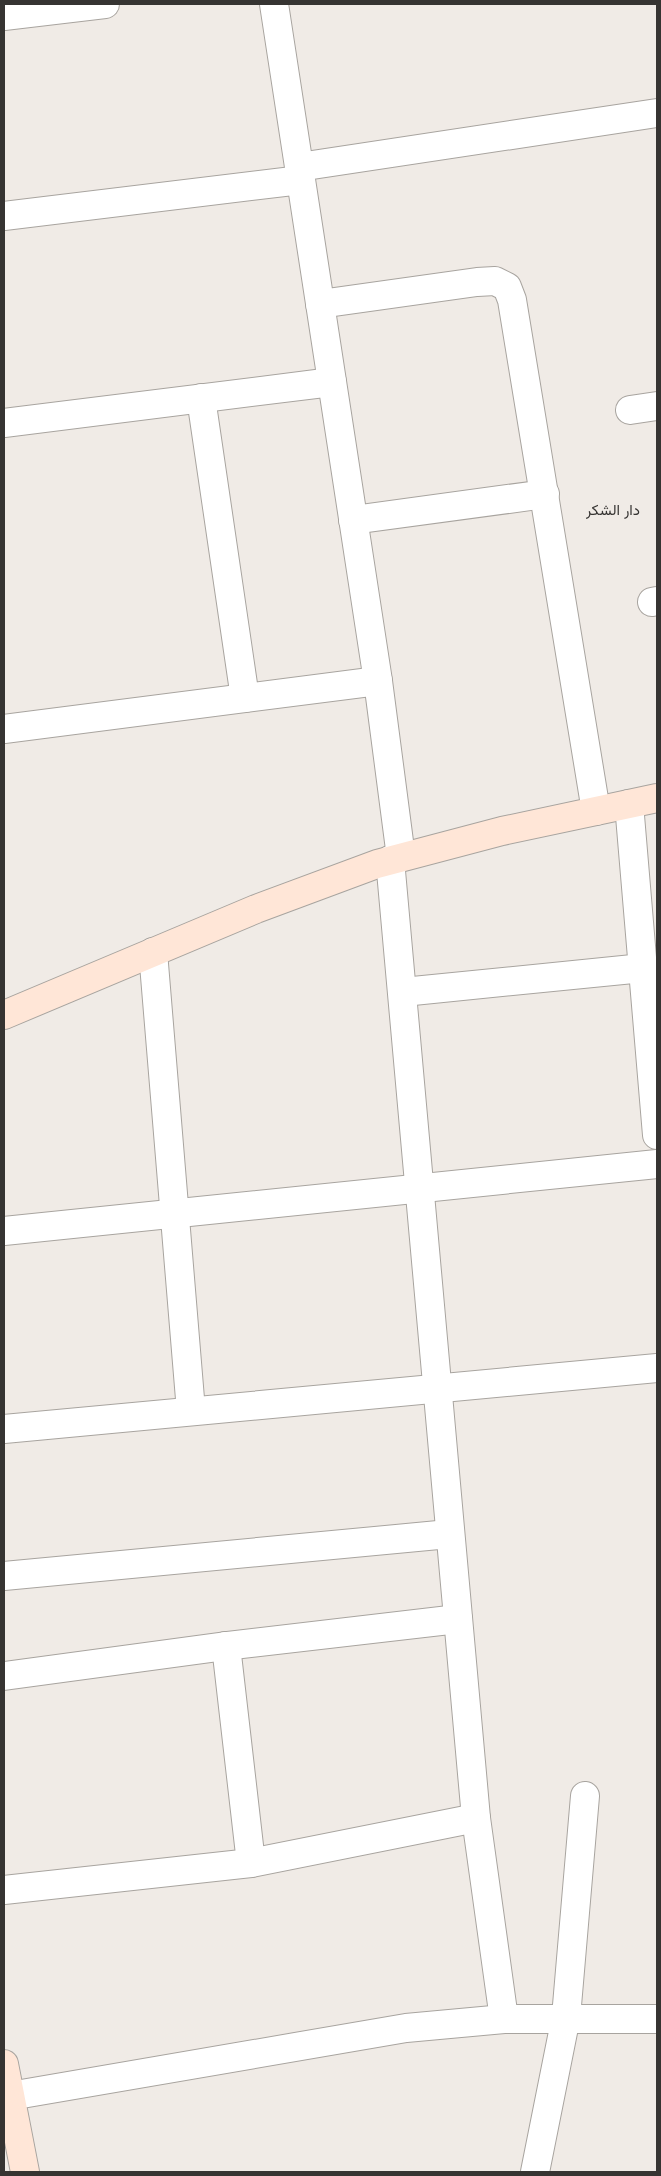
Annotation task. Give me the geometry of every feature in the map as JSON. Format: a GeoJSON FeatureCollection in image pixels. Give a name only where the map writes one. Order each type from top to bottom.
{"type":"FeatureCollection","features":[{"type":"Feature","properties":{"kind":"street"},"geometry":{"type":"LineString","coordinates":[[4,16],[105,4]]}},
{"type":"Feature","properties":{"kind":"street"},"geometry":{"type":"LineString","coordinates":[[274,4],[378,681],[396,859],[403,992],[439,1388],[449,1534],[476,1818],[504,2019]]}},
{"type":"Feature","properties":{"kind":"street"},"geometry":{"type":"LineString","coordinates":[[4,216],[300,173],[657,112]]}},
{"type":"Feature","properties":{"kind":"street"},"geometry":{"type":"LineString","coordinates":[[320,304],[477,282],[494,281],[507,287],[512,300],[545,494],[596,811]]}},
{"type":"Feature","properties":{"kind":"street"},"geometry":{"type":"LineString","coordinates":[[4,423],[332,382]]}},
{"type":"Feature","properties":{"kind":"street"},"geometry":{"type":"LineString","coordinates":[[201,398],[245,698]]}},
{"type":"Feature","properties":{"kind":"street"},"geometry":{"type":"LineString","coordinates":[[630,410],[657,406]]}},
{"type":"Feature","properties":{"kind":"street"},"geometry":{"type":"LineString","coordinates":[[353,520],[545,494]]}},
{"type":"Feature","properties":{"kind":"street"},"geometry":{"type":"LineString","coordinates":[[4,729],[378,681]]}},
{"type":"Feature","properties":{"kind":"street"},"geometry":{"type":"LineString","coordinates":[[4,1015],[256,910],[396,859],[502,831],[657,798]]}},
{"type":"Feature","properties":{"kind":"street"},"geometry":{"type":"LineString","coordinates":[[629,804],[657,1135]]}},
{"type":"Feature","properties":{"kind":"street"},"geometry":{"type":"LineString","coordinates":[[153,952],[191,1411]]}},
{"type":"Feature","properties":{"kind":"street"},"geometry":{"type":"LineString","coordinates":[[403,992],[643,968]]}},
{"type":"Feature","properties":{"kind":"street"},"geometry":{"type":"LineString","coordinates":[[4,1231],[657,1164]]}},
{"type":"Feature","properties":{"kind":"street"},"geometry":{"type":"LineString","coordinates":[[4,1428],[657,1368]]}},
{"type":"Feature","properties":{"kind":"street"},"geometry":{"type":"LineString","coordinates":[[4,1576],[449,1534]]}},
{"type":"Feature","properties":{"kind":"street"},"geometry":{"type":"LineString","coordinates":[[4,1676],[226,1646],[458,1619]]}},
{"type":"Feature","properties":{"kind":"street"},"geometry":{"type":"LineString","coordinates":[[226,1646],[251,1863]]}},
{"type":"Feature","properties":{"kind":"street"},"geometry":{"type":"LineString","coordinates":[[535,2172],[566,2018],[586,1796]]}},
{"type":"Feature","properties":{"kind":"street"},"geometry":{"type":"LineString","coordinates":[[4,1890],[251,1863],[476,1818]]}},
{"type":"Feature","properties":{"kind":"street"},"geometry":{"type":"LineString","coordinates":[[10,2096],[406,2028],[504,2019],[657,2019]]}},
{"type":"Feature","properties":{"kind":"street"},"geometry":{"type":"LineString","coordinates":[[4,2064],[25,2172]]}},
{"type":"Feature","properties":{"kind":"district","name":"دار الشکر"},"geometry":{"type":"Point","coordinates":[613,510]}}]}
